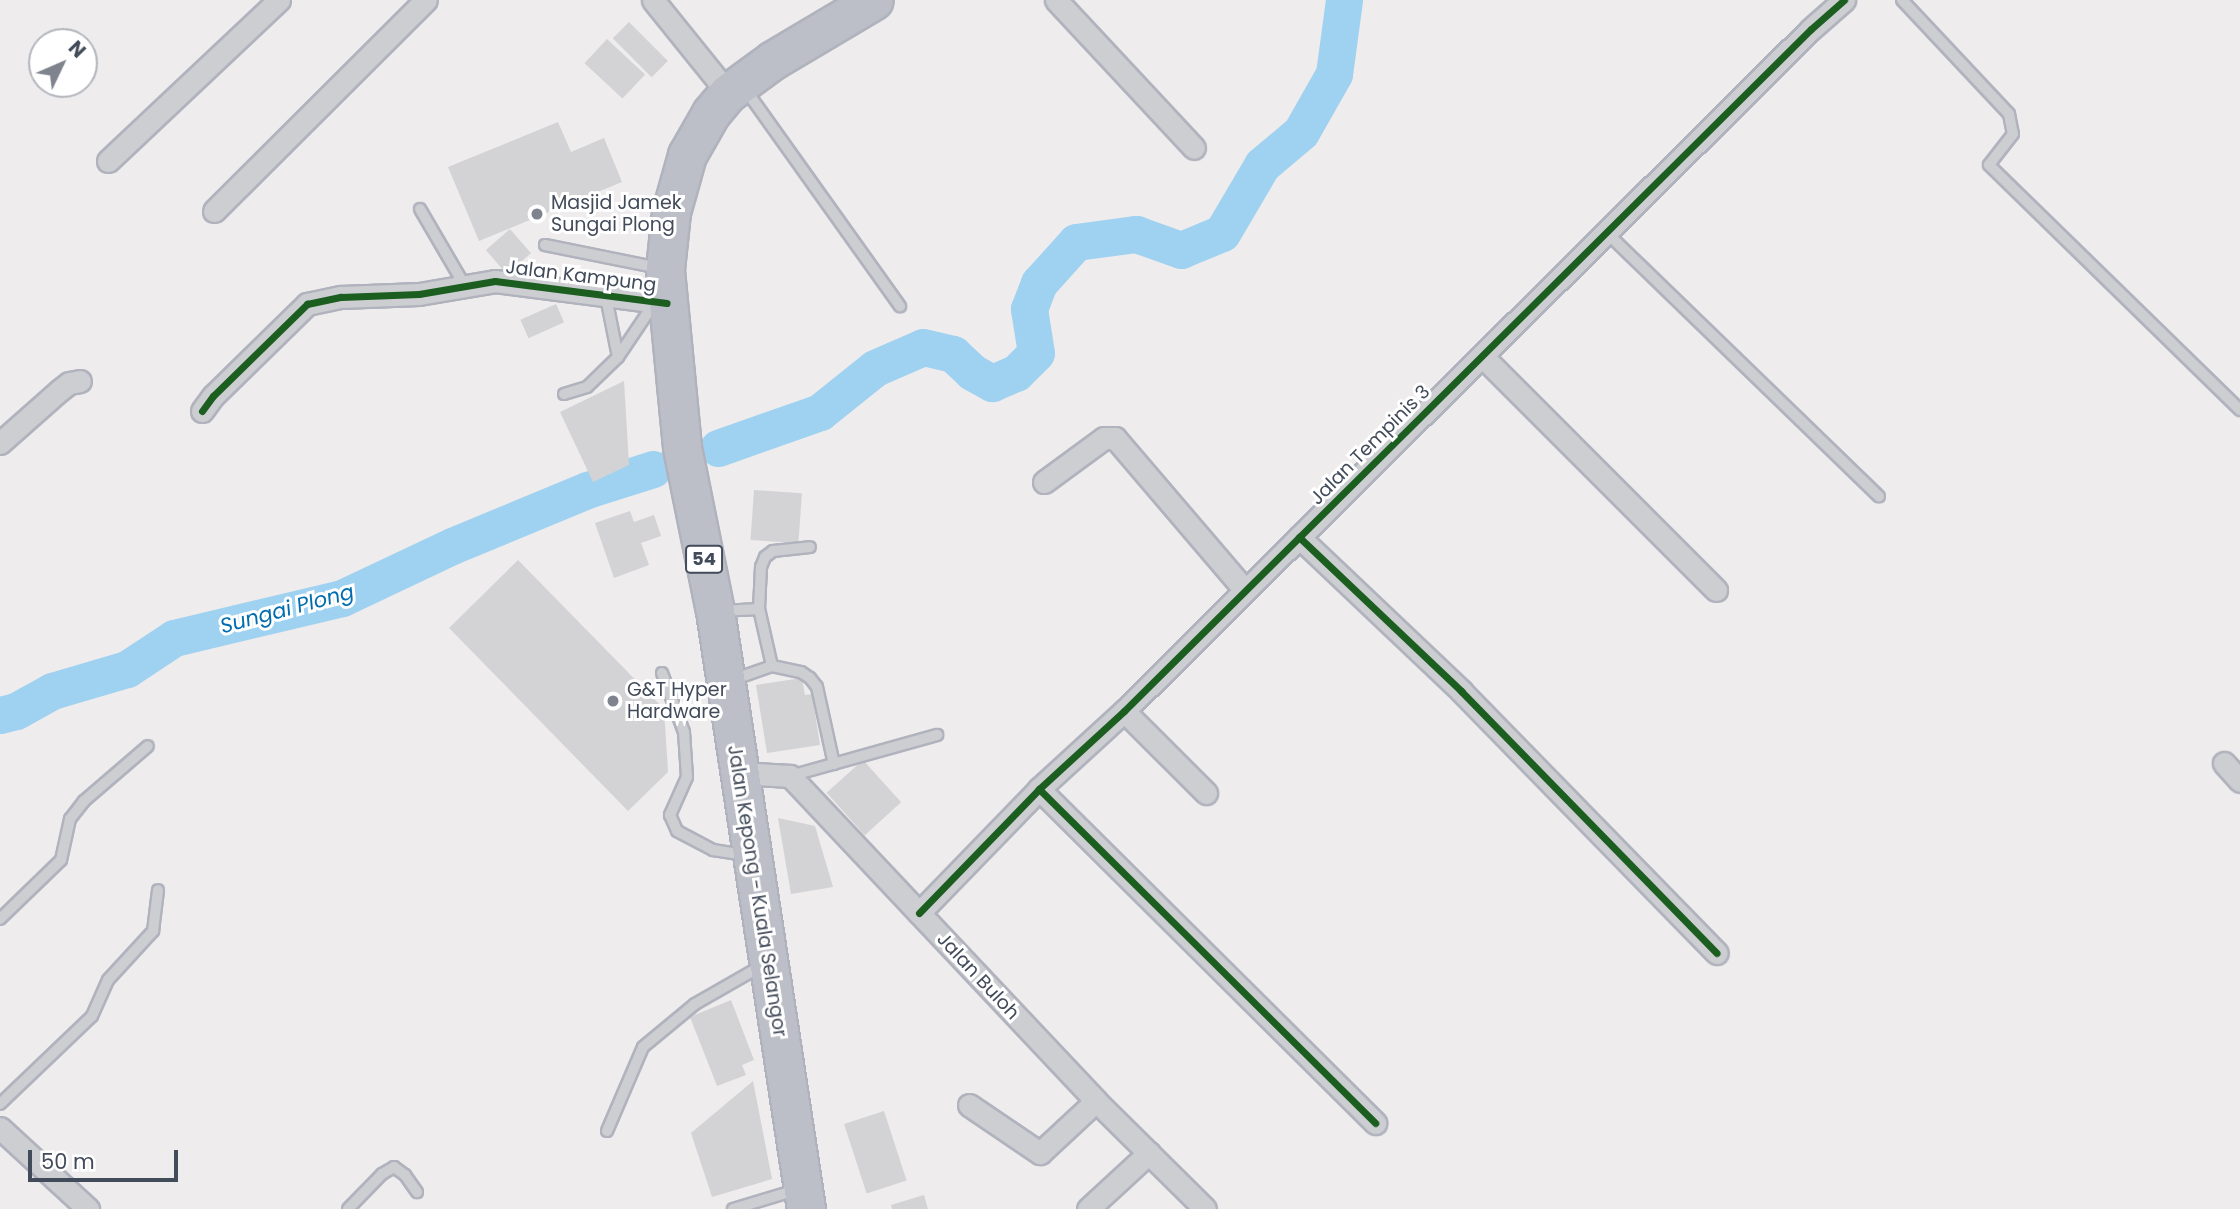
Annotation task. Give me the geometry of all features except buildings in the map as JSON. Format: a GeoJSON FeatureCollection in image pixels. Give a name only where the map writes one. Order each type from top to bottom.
{"type":"FeatureCollection","features":[{"type":"Feature","properties":{"kind":"highway","name":"Jalan Kepong - Kuala Selangor"},"geometry":{"type":"LineString","coordinates":[[804,1198],[715,611],[682,447],[662,292],[671,212],[687,155],[711,113],[734,88],[874,0]]}},
{"type":"Feature","properties":{"kind":"street"},"geometry":{"type":"LineString","coordinates":[[108,161],[279,0]]}},
{"type":"Feature","properties":{"kind":"street"},"geometry":{"type":"LineString","coordinates":[[214,211],[426,0]]}},
{"type":"Feature","properties":{"kind":"street"},"geometry":{"type":"LineString","coordinates":[[653,0],[734,88]]}},
{"type":"Feature","properties":{"kind":"street"},"geometry":{"type":"LineString","coordinates":[[1056,0],[1194,148]]}},
{"type":"Feature","properties":{"kind":"street","name":"Jalan Tempinis 3"},"geometry":{"type":"LineString","coordinates":[[919,913],[1039,789],[1124,710],[1844,0]]}},
{"type":"Feature","properties":{"kind":"street","name":"Jalan Kampung"},"geometry":{"type":"LineString","coordinates":[[202,411],[213,396],[307,304],[341,297],[419,294],[495,281],[606,297],[662,292]]}},
{"type":"Feature","properties":{"kind":"street"},"geometry":{"type":"LineString","coordinates":[[1482,356],[1716,590]]}},
{"type":"Feature","properties":{"kind":"street"},"geometry":{"type":"LineString","coordinates":[[0,443],[69,383],[80,381]]}},
{"type":"Feature","properties":{"kind":"street"},"geometry":{"type":"LineString","coordinates":[[1044,482],[1104,438],[1115,438],[1245,590]]}},
{"type":"Feature","properties":{"kind":"street"},"geometry":{"type":"LineString","coordinates":[[1299,537],[1461,691],[1717,953]]}},
{"type":"Feature","properties":{"kind":"street"},"geometry":{"type":"LineString","coordinates":[[1124,710],[1206,793]]}},
{"type":"Feature","properties":{"kind":"street"},"geometry":{"type":"LineString","coordinates":[[2224,763],[2240,781]]}},
{"type":"Feature","properties":{"kind":"street"},"geometry":{"type":"LineString","coordinates":[[739,773],[790,776]]}},
{"type":"Feature","properties":{"kind":"street","name":"Jalan Buloh"},"geometry":{"type":"LineString","coordinates":[[790,776],[1096,1101],[1205,1209]]}},
{"type":"Feature","properties":{"kind":"street"},"geometry":{"type":"LineString","coordinates":[[1039,789],[1375,1123]]}},
{"type":"Feature","properties":{"kind":"street"},"geometry":{"type":"LineString","coordinates":[[968,1105],[1040,1153],[1096,1101]]}},
{"type":"Feature","properties":{"kind":"street"},"geometry":{"type":"LineString","coordinates":[[0,1128],[88,1209]]}},
{"type":"Feature","properties":{"kind":"street"},"geometry":{"type":"LineString","coordinates":[[1088,1209],[1149,1153]]}},
{"type":"Feature","properties":{"kind":"lane"},"geometry":{"type":"LineString","coordinates":[[1902,0],[2009,114],[2013,134],[1989,165],[2240,410]]}},
{"type":"Feature","properties":{"kind":"lane"},"geometry":{"type":"LineString","coordinates":[[734,88],[900,306]]}},
{"type":"Feature","properties":{"kind":"lane"},"geometry":{"type":"LineString","coordinates":[[420,209],[466,286]]}},
{"type":"Feature","properties":{"kind":"lane"},"geometry":{"type":"LineString","coordinates":[[1606,232],[1879,497]]}},
{"type":"Feature","properties":{"kind":"lane"},"geometry":{"type":"LineString","coordinates":[[545,245],[662,292],[618,357],[587,387],[564,394]]}},
{"type":"Feature","properties":{"kind":"lane"},"geometry":{"type":"LineString","coordinates":[[606,297],[618,357]]}},
{"type":"Feature","properties":{"kind":"lane"},"geometry":{"type":"LineString","coordinates":[[772,666],[760,610],[761,567],[765,557],[773,551],[810,547]]}},
{"type":"Feature","properties":{"kind":"lane"},"geometry":{"type":"LineString","coordinates":[[715,611],[760,610]]}},
{"type":"Feature","properties":{"kind":"lane"},"geometry":{"type":"LineString","coordinates":[[726,682],[772,666],[801,672],[817,687],[834,764]]}},
{"type":"Feature","properties":{"kind":"lane"},"geometry":{"type":"LineString","coordinates":[[662,673],[684,732],[687,777],[670,815],[677,831],[713,850],[752,855]]}},
{"type":"Feature","properties":{"kind":"lane"},"geometry":{"type":"LineString","coordinates":[[790,776],[937,735]]}},
{"type":"Feature","properties":{"kind":"lane"},"geometry":{"type":"LineString","coordinates":[[0,919],[61,860],[70,819],[84,801],[148,746]]}},
{"type":"Feature","properties":{"kind":"lane"},"geometry":{"type":"LineString","coordinates":[[0,1104],[92,1016],[108,980],[153,931],[158,890]]}},
{"type":"Feature","properties":{"kind":"lane"},"geometry":{"type":"LineString","coordinates":[[607,1131],[643,1047],[695,1004],[768,962]]}},
{"type":"Feature","properties":{"kind":"lane"},"geometry":{"type":"LineString","coordinates":[[348,1209],[382,1174],[394,1167],[405,1175],[417,1192]]}},
{"type":"Feature","properties":{"kind":"lane"},"geometry":{"type":"LineString","coordinates":[[733,1209],[804,1198]]}},
{"type":"Feature","properties":{"kind":"waterway","name":"Sungai Plong"},"geometry":{"type":"LineString","coordinates":[[718,448],[820,412],[875,368],[923,347],[953,354],[972,372],[992,383],[1016,373],[1036,353],[1029,309],[1039,283],[1076,242],[1136,234],[1181,250],[1222,233],[1262,165],[1301,132],[1334,74],[1344,0]]}},
{"type":"Feature","properties":{"kind":"waterway","name":"Sungai Plong"},"geometry":{"type":"LineString","coordinates":[[0,715],[16,711],[52,691],[127,669],[174,638],[342,598],[452,546],[587,490],[653,469]]}},
{"type":"Feature","properties":{"kind":"cycle path"},"geometry":{"type":"LineString","coordinates":[[919,913],[1039,789],[1124,711],[1811,29],[1844,0]]}},
{"type":"Feature","properties":{"kind":"cycle path"},"geometry":{"type":"LineString","coordinates":[[202,411],[213,396],[307,304],[341,297],[419,294],[495,281],[667,303]]}},
{"type":"Feature","properties":{"kind":"cycle path"},"geometry":{"type":"LineString","coordinates":[[1299,537],[1461,691],[1717,953]]}},
{"type":"Feature","properties":{"kind":"cycle path"},"geometry":{"type":"LineString","coordinates":[[1039,789],[1375,1123]]}},
{"type":"Feature","properties":{"kind":"place","name":"Masjid Jamek Sungai Plong"},"geometry":{"type":"Point","coordinates":[537,214]}},
{"type":"Feature","properties":{"kind":"place","name":"G&T Hyper Hardware"},"geometry":{"type":"Point","coordinates":[613,701]}}]}
